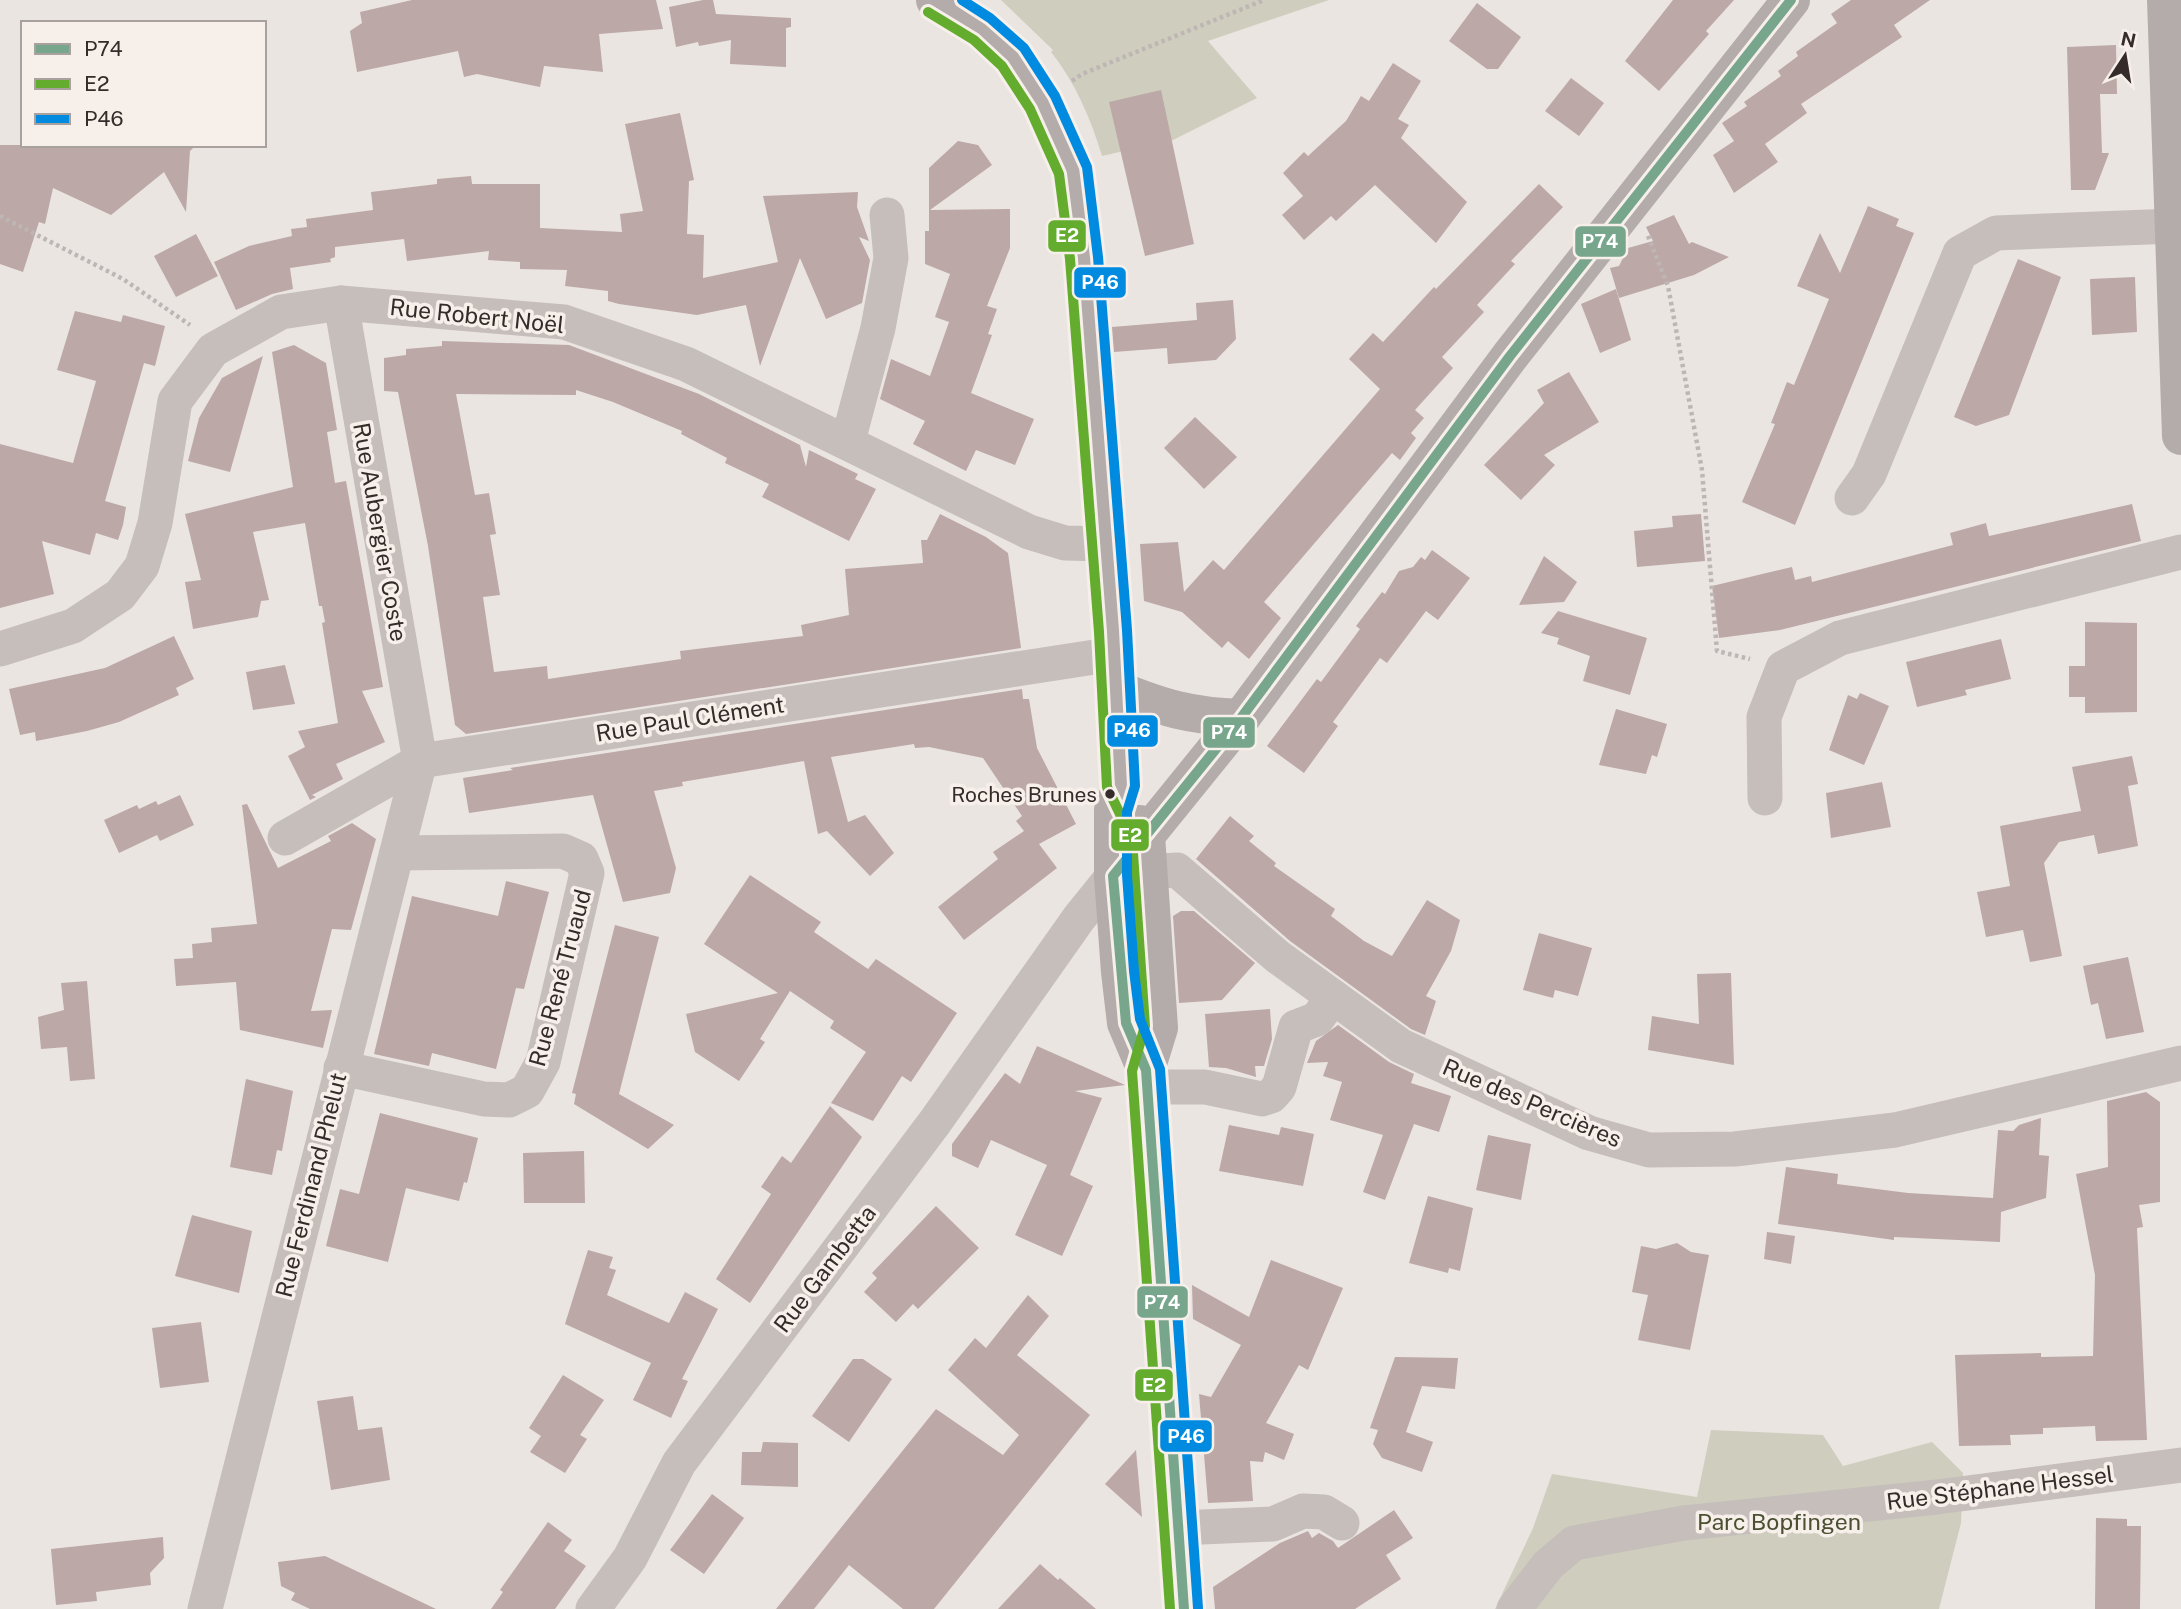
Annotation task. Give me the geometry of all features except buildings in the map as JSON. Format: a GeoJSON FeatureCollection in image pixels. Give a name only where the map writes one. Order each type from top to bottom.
{"type":"FeatureCollection","features":[{"type":"Feature","properties":{"kind":"main road"},"geometry":{"type":"LineString","coordinates":[[935,0],[982,29],[1013,57],[1042,102],[1073,170],[1084,258],[1121,785],[1159,1028],[1146,1078]]}},
{"type":"Feature","properties":{"kind":"main road"},"geometry":{"type":"LineString","coordinates":[[1184,1609],[1146,1078],[1126,1023],[1119,946],[1135,861],[1510,356],[1791,0]]}},
{"type":"Feature","properties":{"kind":"main road"},"geometry":{"type":"LineString","coordinates":[[2166,0],[2181,436]]}},
{"type":"Feature","properties":{"kind":"main road"},"geometry":{"type":"LineString","coordinates":[[1115,671],[1164,709],[1195,716],[1241,718]]}},
{"type":"Feature","properties":{"kind":"main road"},"geometry":{"type":"LineString","coordinates":[[1121,785],[1113,810],[1135,861]]}},
{"type":"Feature","properties":{"kind":"street"},"geometry":{"type":"LineString","coordinates":[[848,441],[878,328],[891,258],[887,215]]}},
{"type":"Feature","properties":{"kind":"street"},"geometry":{"type":"LineString","coordinates":[[1852,498],[1869,474],[1960,253],[1996,233],[2174,226]]}},
{"type":"Feature","properties":{"kind":"street","name":"Rue Robert Noël"},"geometry":{"type":"LineString","coordinates":[[0,649],[73,626],[120,596],[142,566],[155,523],[175,401],[213,350],[281,312],[341,303],[564,321],[686,364],[848,441],[1029,532],[1065,543],[1106,544]]}},
{"type":"Feature","properties":{"kind":"street","name":"Rue Aubergier Coste"},"geometry":{"type":"LineString","coordinates":[[341,303],[419,761]]}},
{"type":"Feature","properties":{"kind":"street"},"geometry":{"type":"LineString","coordinates":[[1765,798],[1763,717],[1783,668],[1840,638],[2181,552]]}},
{"type":"Feature","properties":{"kind":"street","name":"Rue Paul Clément"},"geometry":{"type":"LineString","coordinates":[[285,838],[419,761],[1115,671]]}},
{"type":"Feature","properties":{"kind":"street","name":"Rue Ferdinand Phelut"},"geometry":{"type":"LineString","coordinates":[[205,1609],[419,761]]}},
{"type":"Feature","properties":{"kind":"street","name":"Rue René Truaud"},"geometry":{"type":"LineString","coordinates":[[341,1068],[484,1099],[509,1100],[527,1091],[543,1062],[587,873],[580,859],[563,851],[397,853]]}},
{"type":"Feature","properties":{"kind":"street","name":"Rue Gambetta"},"geometry":{"type":"LineString","coordinates":[[593,1609],[630,1558],[679,1463],[935,1122],[1079,918],[1135,861]]}},
{"type":"Feature","properties":{"kind":"street","name":"Rue des Percières"},"geometry":{"type":"LineString","coordinates":[[1135,861],[1177,870],[1278,957],[1401,1046],[1589,1133],[1649,1150],[1735,1149],[1895,1130],[2181,1063]]}},
{"type":"Feature","properties":{"kind":"street"},"geometry":{"type":"LineString","coordinates":[[1068,936],[1097,936],[1119,946]]}},
{"type":"Feature","properties":{"kind":"street"},"geometry":{"type":"LineString","coordinates":[[1146,1078],[1262,1099],[1271,1096],[1279,1087],[1296,1027],[1317,1019],[1333,997]]}},
{"type":"Feature","properties":{"kind":"street","name":"Rue Stéphane Hessel"},"geometry":{"type":"LineString","coordinates":[[1514,1609],[1548,1565],[1574,1543],[1684,1523],[1937,1497],[2181,1465]]}},
{"type":"Feature","properties":{"kind":"street"},"geometry":{"type":"LineString","coordinates":[[1179,1528],[1273,1524],[1303,1511],[1324,1512],[1342,1523]]}},
{"type":"Feature","properties":{"kind":"path"},"geometry":{"type":"LineString","coordinates":[[1042,102],[1082,74],[1264,0]]}},
{"type":"Feature","properties":{"kind":"path"},"geometry":{"type":"LineString","coordinates":[[1628,207],[1649,237],[1668,286],[1702,470],[1717,651],[1783,668]]}},
{"type":"Feature","properties":{"kind":"path"},"geometry":{"type":"LineString","coordinates":[[0,216],[123,279],[191,326]]}},
{"type":"Feature","properties":{"kind":"green space"},"geometry":{"type":"Polygon","coordinates":[[[1001,0],[1329,0],[1208,41],[1257,98],[1173,140],[1102,156],[1081,101],[1051,52],[1053,50],[1001,0]]]}},
{"type":"Feature","properties":{"kind":"green space","name":"Parc Bopfingen"},"geometry":{"type":"Polygon","coordinates":[[[1711,1430],[1823,1435],[1843,1466],[1932,1442],[1963,1473],[1961,1523],[1939,1609],[1495,1609],[1533,1528],[1552,1474],[1697,1497],[1711,1430]]]}},
{"type":"Feature","properties":{"kind":"transit line","name":"P46"},"geometry":{"type":"LineString","coordinates":[[962,0],[990,18],[1024,48],[1055,96],[1087,167],[1098,257],[1127,630],[1135,786],[1127,812],[1127,875],[1134,971],[1140,1019],[1160,1069],[1198,1608]]}},
{"type":"Feature","properties":{"kind":"transit line","name":"P74"},"geometry":{"type":"LineString","coordinates":[[1184,1609],[1146,1070],[1126,1023],[1113,876],[1241,718],[1510,356],[1791,0]]}},
{"type":"Feature","properties":{"kind":"transit line","name":"E2"},"geometry":{"type":"LineString","coordinates":[[928,12],[974,40],[1002,66],[1030,109],[1059,174],[1070,259],[1099,632],[1107,787],[1132,839],[1145,1026],[1132,1071],[1170,1609]]}},
{"type":"Feature","properties":{"kind":"place","name":"Roches Brunes"},"geometry":{"type":"Point","coordinates":[1110,794]}}]}
